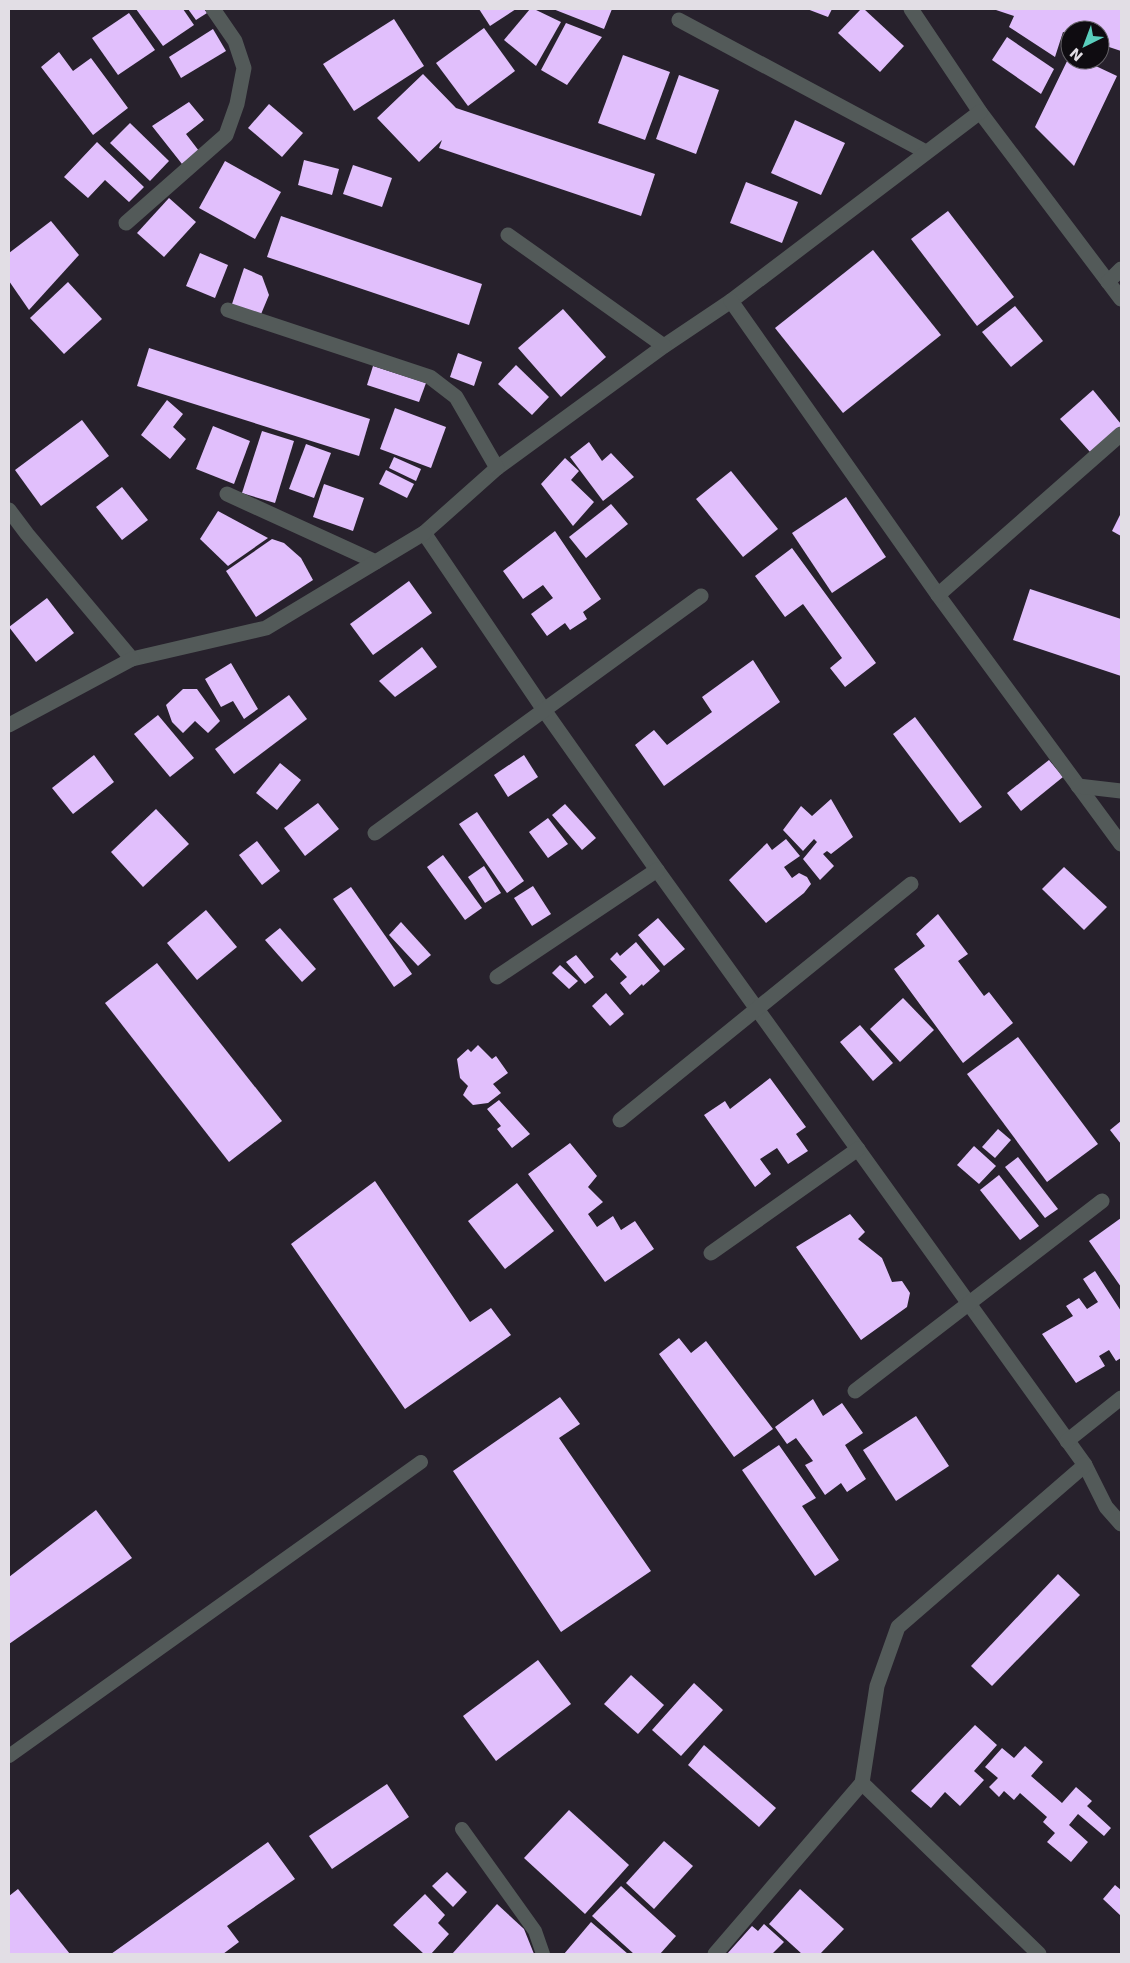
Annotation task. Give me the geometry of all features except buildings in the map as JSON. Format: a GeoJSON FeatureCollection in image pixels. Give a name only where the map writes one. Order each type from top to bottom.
{"type":"FeatureCollection","features":[{"type":"Feature","properties":{"kind":"street"},"geometry":{"type":"LineString","coordinates":[[126,224],[226,136],[238,104],[244,68],[235,40],[213,9]]}},
{"type":"Feature","properties":{"kind":"street"},"geometry":{"type":"LineString","coordinates":[[911,9],[980,112],[1121,299]]}},
{"type":"Feature","properties":{"kind":"street"},"geometry":{"type":"LineString","coordinates":[[680,20],[926,152]]}},
{"type":"Feature","properties":{"kind":"street"},"geometry":{"type":"LineString","coordinates":[[9,725],[132,659],[266,628],[424,533],[497,468],[664,346],[731,300],[980,112]]}},
{"type":"Feature","properties":{"kind":"street"},"geometry":{"type":"LineString","coordinates":[[508,235],[664,346]]}},
{"type":"Feature","properties":{"kind":"street"},"geometry":{"type":"LineString","coordinates":[[1108,282],[1121,269]]}},
{"type":"Feature","properties":{"kind":"street"},"geometry":{"type":"LineString","coordinates":[[731,300],[938,594],[1121,844]]}},
{"type":"Feature","properties":{"kind":"street"},"geometry":{"type":"LineString","coordinates":[[228,310],[430,377],[456,397],[497,468]]}},
{"type":"Feature","properties":{"kind":"street"},"geometry":{"type":"LineString","coordinates":[[938,594],[1121,434]]}},
{"type":"Feature","properties":{"kind":"street"},"geometry":{"type":"LineString","coordinates":[[227,494],[376,562]]}},
{"type":"Feature","properties":{"kind":"street"},"geometry":{"type":"LineString","coordinates":[[9,510],[132,659]]}},
{"type":"Feature","properties":{"kind":"street"},"geometry":{"type":"LineString","coordinates":[[424,533],[544,710],[657,870],[1085,1465],[1106,1507],[1121,1524]]}},
{"type":"Feature","properties":{"kind":"street"},"geometry":{"type":"LineString","coordinates":[[374,833],[701,596]]}},
{"type":"Feature","properties":{"kind":"street"},"geometry":{"type":"LineString","coordinates":[[1078,786],[1121,791]]}},
{"type":"Feature","properties":{"kind":"street"},"geometry":{"type":"LineString","coordinates":[[496,978],[657,870]]}},
{"type":"Feature","properties":{"kind":"street"},"geometry":{"type":"LineString","coordinates":[[620,1120],[911,884]]}},
{"type":"Feature","properties":{"kind":"street"},"geometry":{"type":"LineString","coordinates":[[710,1253],[858,1148]]}},
{"type":"Feature","properties":{"kind":"street"},"geometry":{"type":"LineString","coordinates":[[855,1391],[1102,1200]]}},
{"type":"Feature","properties":{"kind":"street"},"geometry":{"type":"LineString","coordinates":[[1068,1441],[1121,1398]]}},
{"type":"Feature","properties":{"kind":"street"},"geometry":{"type":"LineString","coordinates":[[715,1954],[862,1783],[876,1686],[898,1627],[1085,1465]]}},
{"type":"Feature","properties":{"kind":"street"},"geometry":{"type":"LineString","coordinates":[[862,1783],[1039,1954]]}},
{"type":"Feature","properties":{"kind":"lane"},"geometry":{"type":"LineString","coordinates":[[9,1756],[421,1462]]}},
{"type":"Feature","properties":{"kind":"lane"},"geometry":{"type":"LineString","coordinates":[[462,1829],[535,1931],[543,1954]]}}]}
